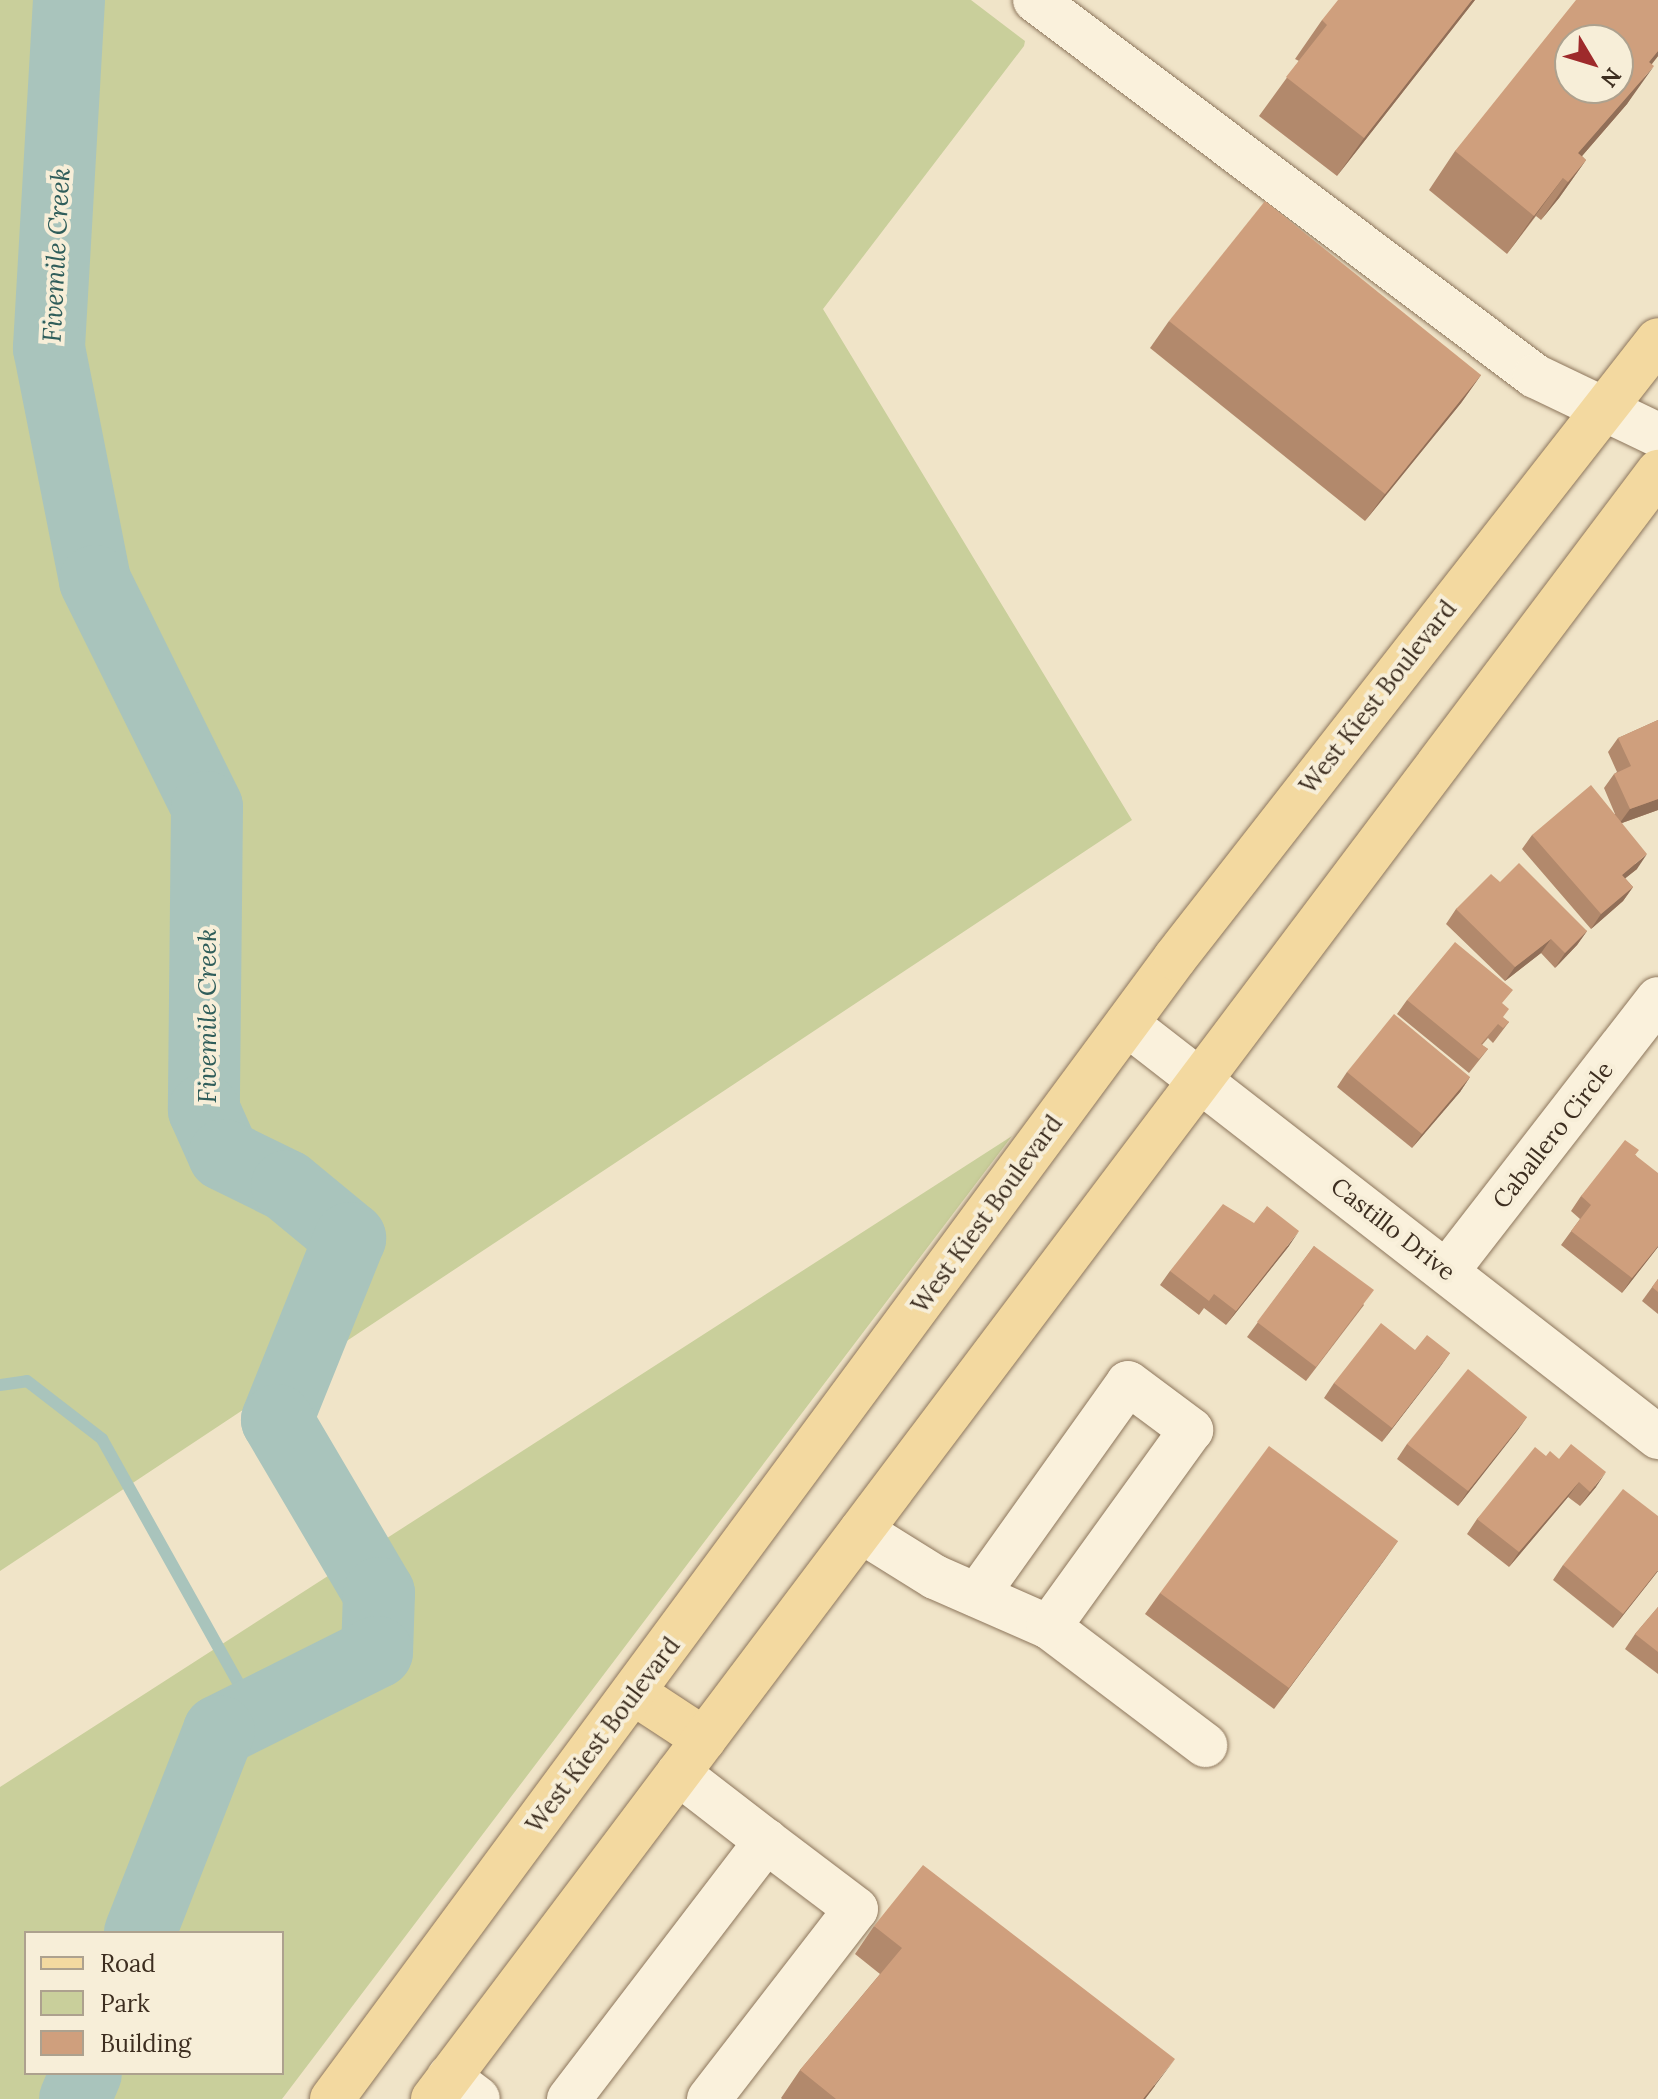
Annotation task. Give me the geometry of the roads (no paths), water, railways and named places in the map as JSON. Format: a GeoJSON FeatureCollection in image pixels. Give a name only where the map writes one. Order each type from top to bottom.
{"type":"FeatureCollection","features":[{"type":"Feature","properties":{"kind":"main road","name":"West Kiest Boulevard"},"geometry":{"type":"LineString","coordinates":[[332,2099],[1127,1024],[1658,340]]}},
{"type":"Feature","properties":{"kind":"main road"},"geometry":{"type":"LineString","coordinates":[[453,2092],[678,1773],[1658,470]]}},
{"type":"Feature","properties":{"kind":"main road"},"geometry":{"type":"LineString","coordinates":[[634,1693],[704,1739]]}},
{"type":"Feature","properties":{"kind":"street"},"geometry":{"type":"LineString","coordinates":[[1035,0],[1535,376],[1602,411],[1658,435]]}},
{"type":"Feature","properties":{"kind":"street"},"geometry":{"type":"LineString","coordinates":[[1602,411],[1658,470]]}},
{"type":"Feature","properties":{"kind":"street","name":"Caballero Circle"},"geometry":{"type":"LineString","coordinates":[[1447,1271],[1658,999]]}},
{"type":"Feature","properties":{"kind":"street","name":"Castillo Drive"},"geometry":{"type":"LineString","coordinates":[[1127,1024],[1658,1437]]}},
{"type":"Feature","properties":{"kind":"street"},"geometry":{"type":"LineString","coordinates":[[977,1595],[1128,1383],[1191,1430],[1049,1627]]}},
{"type":"Feature","properties":{"kind":"street"},"geometry":{"type":"LineString","coordinates":[[861,1531],[977,1595],[1049,1627],[1205,1745]]}},
{"type":"Feature","properties":{"kind":"street"},"geometry":{"type":"LineString","coordinates":[[678,1773],[856,1909],[709,2099]]}},
{"type":"Feature","properties":{"kind":"street"},"geometry":{"type":"LineString","coordinates":[[569,2099],[766,1841]]}},
{"type":"Feature","properties":{"kind":"waterway","name":"Fivemile Creek"},"geometry":{"type":"LineString","coordinates":[[69,0],[49,348],[95,581],[207,807],[204,1110],[224,1155],[287,1186],[350,1238],[277,1420],[379,1593],[377,1652],[219,1731],[141,1931]]}},
{"type":"Feature","properties":{"kind":"waterway"},"geometry":{"type":"LineString","coordinates":[[0,1385],[27,1381],[102,1439],[256,1714]]}},
{"type":"Feature","properties":{"kind":"waterway","name":"Fivemile Creek"},"geometry":{"type":"LineString","coordinates":[[75,2099],[85,2075]]}}]}
